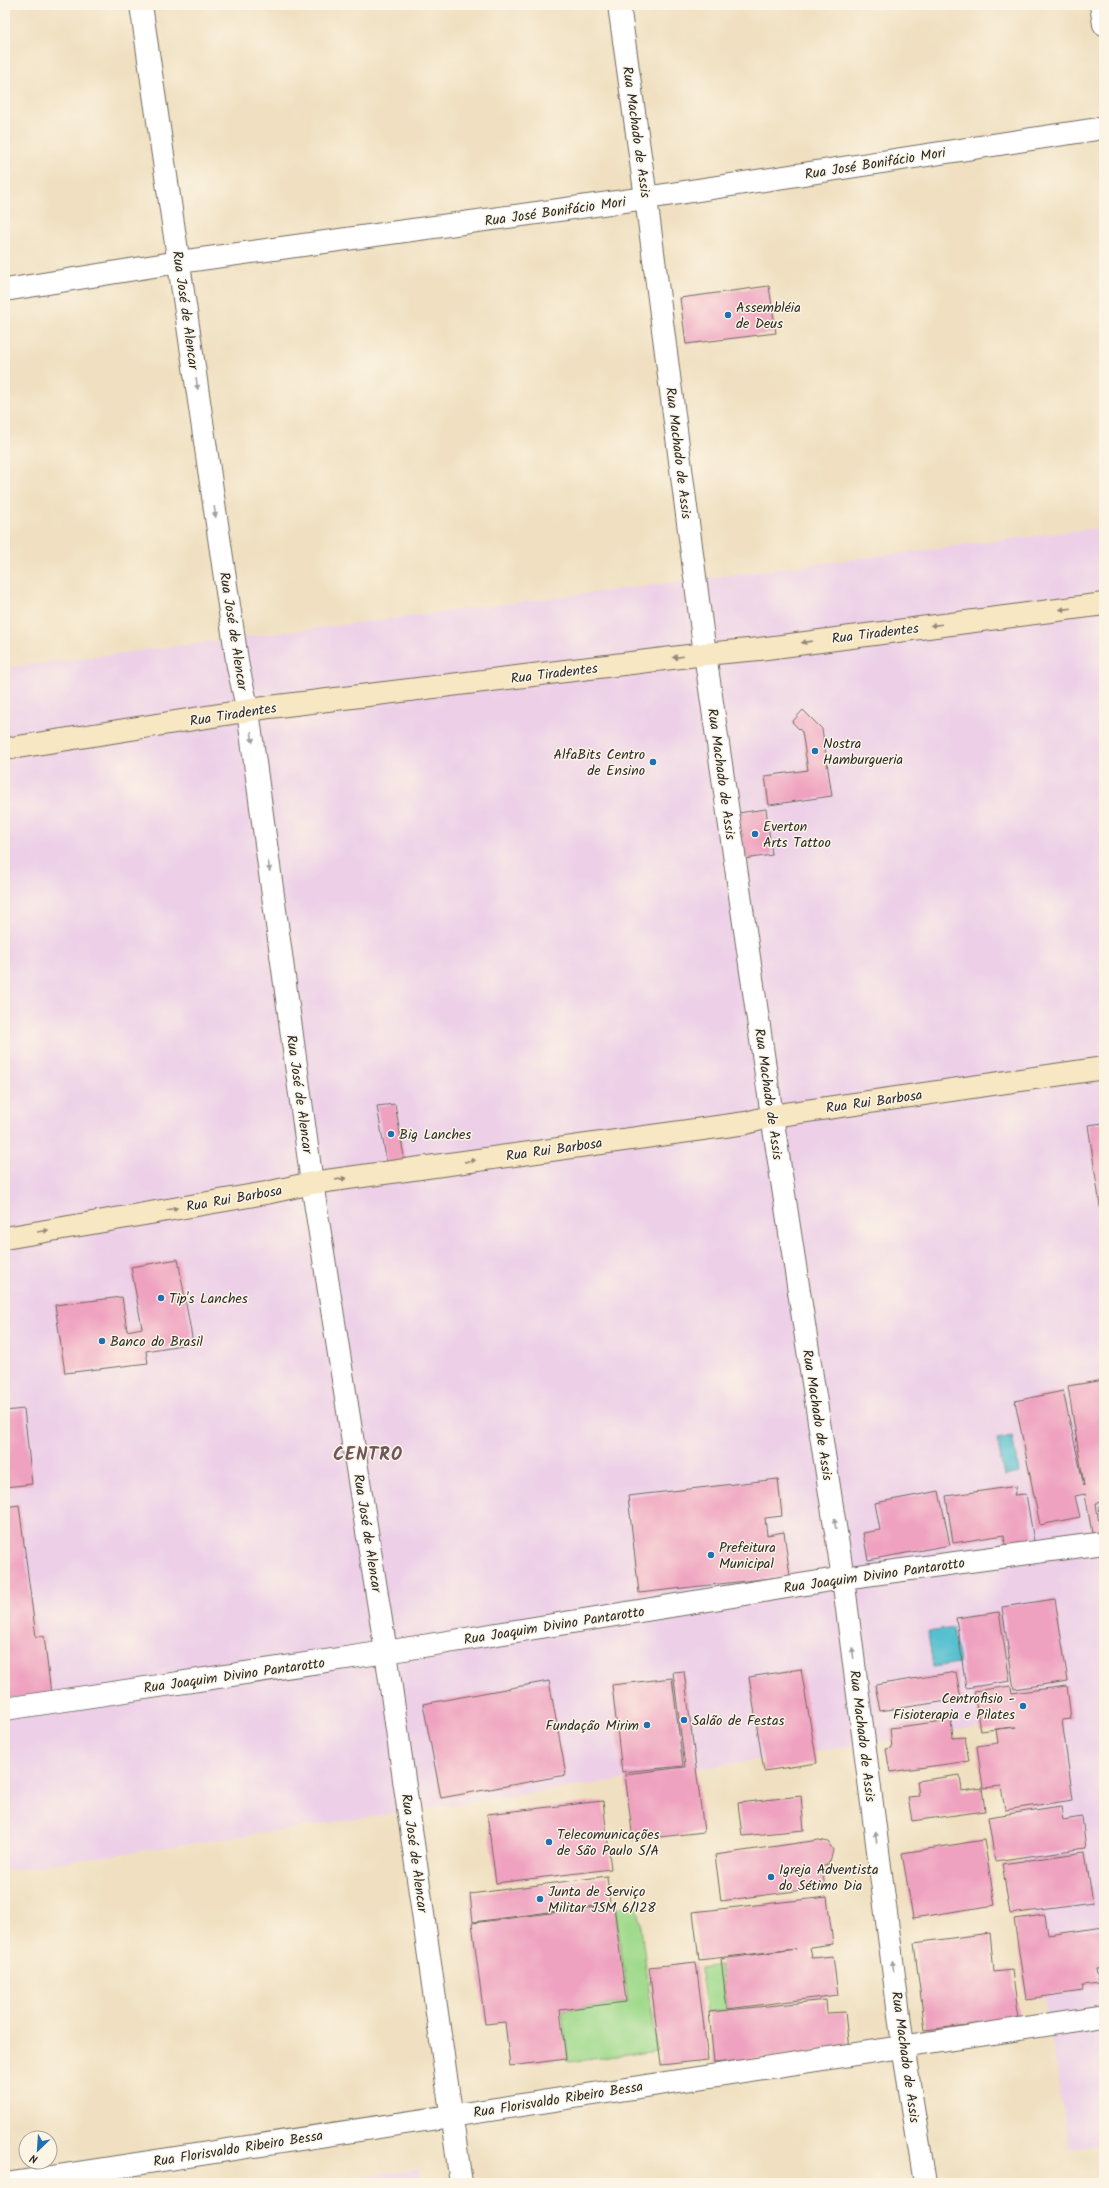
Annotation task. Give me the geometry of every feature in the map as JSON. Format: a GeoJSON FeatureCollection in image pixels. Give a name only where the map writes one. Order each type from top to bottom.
{"type":"FeatureCollection","features":[{"type":"Feature","properties":{"kind":"main road","name":"Rua Tiradentes"},"geometry":{"type":"LineString","coordinates":[[5,749],[248,711],[705,654],[759,649],[1104,604]]}},
{"type":"Feature","properties":{"kind":"main road","name":"Rua Rui Barbosa"},"geometry":{"type":"LineString","coordinates":[[5,1238],[259,1194],[312,1183],[746,1123],[772,1116],[1104,1068]]}},
{"type":"Feature","properties":{"kind":"street","name":"Rua José de Alencar"},"geometry":{"type":"LineString","coordinates":[[141,5],[238,667],[248,711],[312,1183],[386,1652],[461,2183]]}},
{"type":"Feature","properties":{"kind":"street","name":"Rua Machado de Assis"},"geometry":{"type":"LineString","coordinates":[[619,5],[646,198],[705,654],[772,1116],[843,1578],[903,2046],[925,2183]]}},
{"type":"Feature","properties":{"kind":"street"},"geometry":{"type":"LineString","coordinates":[[1101,5],[1104,24]]}},
{"type":"Feature","properties":{"kind":"street","name":"Rua José Bonifácio Mori"},"geometry":{"type":"LineString","coordinates":[[5,290],[179,262],[646,198],[1104,128]]}},
{"type":"Feature","properties":{"kind":"street","name":"Rua Joaquim Divino Pantarotto"},"geometry":{"type":"LineString","coordinates":[[5,1709],[386,1652],[843,1578],[1104,1543]]}},
{"type":"Feature","properties":{"kind":"street","name":"Rua Florisvaldo Ribeiro Bessa"},"geometry":{"type":"LineString","coordinates":[[12,2183],[1104,2016]]}},
{"type":"Feature","properties":{"kind":"shaded area"},"geometry":{"type":"Polygon","coordinates":[[[1104,527],[1104,2145],[1069,2149],[999,1724],[5,1871],[5,668],[1104,527]]]}},
{"type":"Feature","properties":{"kind":"shaded area"},"geometry":{"type":"Polygon","coordinates":[[[418,2169],[420,2183],[315,2183],[418,2169]]]}},
{"type":"Feature","properties":{"kind":"green space"},"geometry":{"type":"Polygon","coordinates":[[[638,1905],[657,2051],[568,2062],[562,2010],[628,2002],[615,1908],[638,1905]]]}},
{"type":"Feature","properties":{"kind":"green space"},"geometry":{"type":"Polygon","coordinates":[[[720,1965],[727,2009],[707,2012],[700,1968],[720,1965]]]}},
{"type":"Feature","properties":{"kind":"water"},"geometry":{"type":"Polygon","coordinates":[[[1012,1436],[1019,1473],[1004,1476],[997,1439],[1012,1436]]]}},
{"type":"Feature","properties":{"kind":"water"},"geometry":{"type":"Polygon","coordinates":[[[953,1628],[959,1663],[933,1667],[928,1632],[953,1628]]]}},
{"type":"Feature","properties":{"kind":"building","name":"Assembléia de Deus"},"geometry":{"type":"Polygon","coordinates":[[[769,286],[776,333],[686,344],[680,298],[769,286]]]}},
{"type":"Feature","properties":{"kind":"building","name":"Nostra Hamburgueria"},"geometry":{"type":"Polygon","coordinates":[[[803,710],[822,729],[832,796],[769,805],[765,776],[808,770],[802,732],[792,722],[803,710]]]}},
{"type":"Feature","properties":{"kind":"building","name":"Everton Arts Tattoo"},"geometry":{"type":"Polygon","coordinates":[[[766,809],[772,855],[744,859],[738,813],[766,809]]]}},
{"type":"Feature","properties":{"kind":"building","name":"Big Lanches"},"geometry":{"type":"Polygon","coordinates":[[[395,1104],[405,1162],[387,1164],[377,1106],[395,1104]]]}},
{"type":"Feature","properties":{"kind":"building"},"geometry":{"type":"Polygon","coordinates":[[[1104,1123],[1104,1226],[1103,1226],[1088,1125],[1104,1123]]]}},
{"type":"Feature","properties":{"kind":"building"},"geometry":{"type":"Polygon","coordinates":[[[178,1259],[193,1343],[146,1351],[148,1363],[65,1373],[55,1305],[122,1297],[127,1331],[142,1328],[131,1267],[178,1259]]]}},
{"type":"Feature","properties":{"kind":"building"},"geometry":{"type":"Polygon","coordinates":[[[1104,1380],[1104,1502],[1096,1503],[1100,1532],[1092,1533],[1085,1494],[1075,1496],[1080,1517],[1040,1525],[1015,1401],[1063,1391],[1084,1486],[1068,1386],[1104,1380]]]}},
{"type":"Feature","properties":{"kind":"building"},"geometry":{"type":"Polygon","coordinates":[[[24,1409],[32,1484],[5,1487],[5,1411],[24,1409]]]}},
{"type":"Feature","properties":{"kind":"building","name":"Prefeitura Municipal"},"geometry":{"type":"Polygon","coordinates":[[[778,1479],[782,1516],[765,1518],[767,1535],[784,1532],[790,1576],[639,1593],[628,1496],[778,1479]]]}},
{"type":"Feature","properties":{"kind":"building"},"geometry":{"type":"Polygon","coordinates":[[[1017,1486],[1014,1495],[1026,1494],[1034,1541],[1005,1545],[1004,1535],[953,1543],[946,1496],[1017,1486]]]}},
{"type":"Feature","properties":{"kind":"building"},"geometry":{"type":"Polygon","coordinates":[[[939,1491],[950,1545],[868,1560],[863,1533],[880,1530],[875,1503],[939,1491]]]}},
{"type":"Feature","properties":{"kind":"building"},"geometry":{"type":"Polygon","coordinates":[[[19,1505],[36,1637],[44,1636],[51,1694],[5,1699],[5,1507],[19,1505]]]}},
{"type":"Feature","properties":{"kind":"building"},"geometry":{"type":"Polygon","coordinates":[[[1099,1506],[1104,1506],[1104,1531],[1102,1531],[1099,1506]]]}},
{"type":"Feature","properties":{"kind":"building"},"geometry":{"type":"Polygon","coordinates":[[[1055,1599],[1068,1681],[1014,1689],[1002,1607],[1055,1599]]]}},
{"type":"Feature","properties":{"kind":"building"},"geometry":{"type":"Polygon","coordinates":[[[999,1612],[1010,1681],[966,1688],[956,1618],[999,1612]]]}},
{"type":"Feature","properties":{"kind":"building"},"geometry":{"type":"Polygon","coordinates":[[[801,1669],[817,1763],[764,1771],[749,1677],[801,1669]]]}},
{"type":"Feature","properties":{"kind":"building","name":"Salão de Festas"},"geometry":{"type":"Polygon","coordinates":[[[684,1671],[704,1832],[633,1840],[625,1774],[685,1767],[673,1672],[684,1671]]]}},
{"type":"Feature","properties":{"kind":"building"},"geometry":{"type":"Polygon","coordinates":[[[956,1672],[961,1699],[880,1711],[875,1685],[956,1672]]]}},
{"type":"Feature","properties":{"kind":"building","name":"Fundação Mirim"},"geometry":{"type":"Polygon","coordinates":[[[672,1678],[683,1766],[622,1772],[612,1685],[672,1678]]]}},
{"type":"Feature","properties":{"kind":"building"},"geometry":{"type":"Polygon","coordinates":[[[549,1681],[566,1775],[441,1798],[423,1704],[549,1681]]]}},
{"type":"Feature","properties":{"kind":"building"},"geometry":{"type":"Polygon","coordinates":[[[1011,1686],[1012,1693],[1067,1686],[1071,1719],[1062,1720],[1073,1800],[1005,1810],[1001,1786],[983,1788],[977,1746],[998,1743],[996,1729],[980,1731],[974,1691],[1011,1686]]]}},
{"type":"Feature","properties":{"kind":"building"},"geometry":{"type":"Polygon","coordinates":[[[951,1720],[953,1738],[965,1737],[969,1761],[890,1772],[886,1749],[892,1748],[890,1728],[951,1720]]]}},
{"type":"Feature","properties":{"kind":"building"},"geometry":{"type":"Polygon","coordinates":[[[960,1775],[962,1791],[982,1788],[985,1811],[912,1821],[908,1797],[919,1796],[917,1781],[960,1775]]]}},
{"type":"Feature","properties":{"kind":"building"},"geometry":{"type":"Polygon","coordinates":[[[801,1796],[804,1830],[742,1836],[738,1803],[801,1796]]]}},
{"type":"Feature","properties":{"kind":"building","name":"Telecomunicações de São Paulo S/A"},"geometry":{"type":"Polygon","coordinates":[[[603,1801],[611,1869],[496,1883],[487,1814],[603,1801]]]}},
{"type":"Feature","properties":{"kind":"building"},"geometry":{"type":"Polygon","coordinates":[[[1061,1806],[1063,1820],[1082,1817],[1086,1848],[995,1861],[988,1817],[1061,1806]]]}},
{"type":"Feature","properties":{"kind":"building","name":"Igreja Adventista do Sétimo Dia"},"geometry":{"type":"Polygon","coordinates":[[[819,1840],[828,1842],[833,1850],[828,1864],[822,1867],[825,1887],[721,1901],[715,1855],[819,1840]]]}},
{"type":"Feature","properties":{"kind":"building"},"geometry":{"type":"Polygon","coordinates":[[[984,1840],[995,1905],[913,1918],[902,1853],[984,1840]]]}},
{"type":"Feature","properties":{"kind":"building"},"geometry":{"type":"Polygon","coordinates":[[[1085,1852],[1093,1903],[1010,1914],[1002,1864],[1085,1852]]]}},
{"type":"Feature","properties":{"kind":"building","name":"Junta de Serviço Militar JSM 6/128"},"geometry":{"type":"Polygon","coordinates":[[[607,1876],[610,1904],[473,1922],[470,1894],[607,1876]]]}},
{"type":"Feature","properties":{"kind":"building"},"geometry":{"type":"Polygon","coordinates":[[[827,1897],[833,1944],[810,1947],[812,1958],[833,1956],[838,1995],[727,2009],[721,1959],[796,1949],[699,1960],[693,1912],[827,1897]]]}},
{"type":"Feature","properties":{"kind":"building"},"geometry":{"type":"Polygon","coordinates":[[[614,1905],[626,2002],[560,2010],[566,2059],[510,2066],[505,2022],[485,2024],[472,1923],[614,1905]]]}},
{"type":"Feature","properties":{"kind":"building"},"geometry":{"type":"Polygon","coordinates":[[[1045,1915],[1048,1935],[1104,1927],[1104,1967],[1096,1968],[1099,1984],[1082,1986],[1083,1991],[1026,1999],[1014,1919],[1045,1915]]]}},
{"type":"Feature","properties":{"kind":"building"},"geometry":{"type":"Polygon","coordinates":[[[990,1933],[994,1972],[1012,1970],[1019,2019],[925,2030],[914,1943],[990,1933]]]}},
{"type":"Feature","properties":{"kind":"building"},"geometry":{"type":"Polygon","coordinates":[[[696,1962],[708,2060],[661,2065],[649,1967],[696,1962]]]}},
{"type":"Feature","properties":{"kind":"building"},"geometry":{"type":"Polygon","coordinates":[[[826,2000],[827,2013],[845,2012],[849,2049],[714,2063],[709,2012],[826,2000]]]}},
{"type":"Feature","properties":{"kind":"place","name":"Assembléia de Deus"},"geometry":{"type":"Point","coordinates":[728,315]}},
{"type":"Feature","properties":{"kind":"place","name":"Nostra Hamburgueria"},"geometry":{"type":"Point","coordinates":[815,751]}},
{"type":"Feature","properties":{"kind":"place","name":"AlfaBits Centro de Ensino"},"geometry":{"type":"Point","coordinates":[653,762]}},
{"type":"Feature","properties":{"kind":"place","name":"Everton Arts Tattoo"},"geometry":{"type":"Point","coordinates":[755,834]}},
{"type":"Feature","properties":{"kind":"place","name":"Big Lanches"},"geometry":{"type":"Point","coordinates":[391,1134]}},
{"type":"Feature","properties":{"kind":"place","name":"Tip's Lanches"},"geometry":{"type":"Point","coordinates":[161,1298]}},
{"type":"Feature","properties":{"kind":"place","name":"Banco do Brasil"},"geometry":{"type":"Point","coordinates":[102,1341]}},
{"type":"Feature","properties":{"kind":"place","name":"Prefeitura Municipal"},"geometry":{"type":"Point","coordinates":[711,1555]}},
{"type":"Feature","properties":{"kind":"place","name":"Centrofisio - Fisioterapia e Pilates"},"geometry":{"type":"Point","coordinates":[1023,1706]}},
{"type":"Feature","properties":{"kind":"place","name":"Salão de Festas"},"geometry":{"type":"Point","coordinates":[684,1720]}},
{"type":"Feature","properties":{"kind":"place","name":"Fundação Mirim"},"geometry":{"type":"Point","coordinates":[647,1725]}},
{"type":"Feature","properties":{"kind":"place","name":"Telecomunicações de São Paulo S/A"},"geometry":{"type":"Point","coordinates":[549,1842]}},
{"type":"Feature","properties":{"kind":"place","name":"Igreja Adventista do Sétimo Dia"},"geometry":{"type":"Point","coordinates":[771,1877]}},
{"type":"Feature","properties":{"kind":"place","name":"Junta de Serviço Militar JSM 6/128"},"geometry":{"type":"Point","coordinates":[540,1899]}},
{"type":"Feature","properties":{"kind":"district","name":"CENTRO"},"geometry":{"type":"Point","coordinates":[368,1454]}}]}
